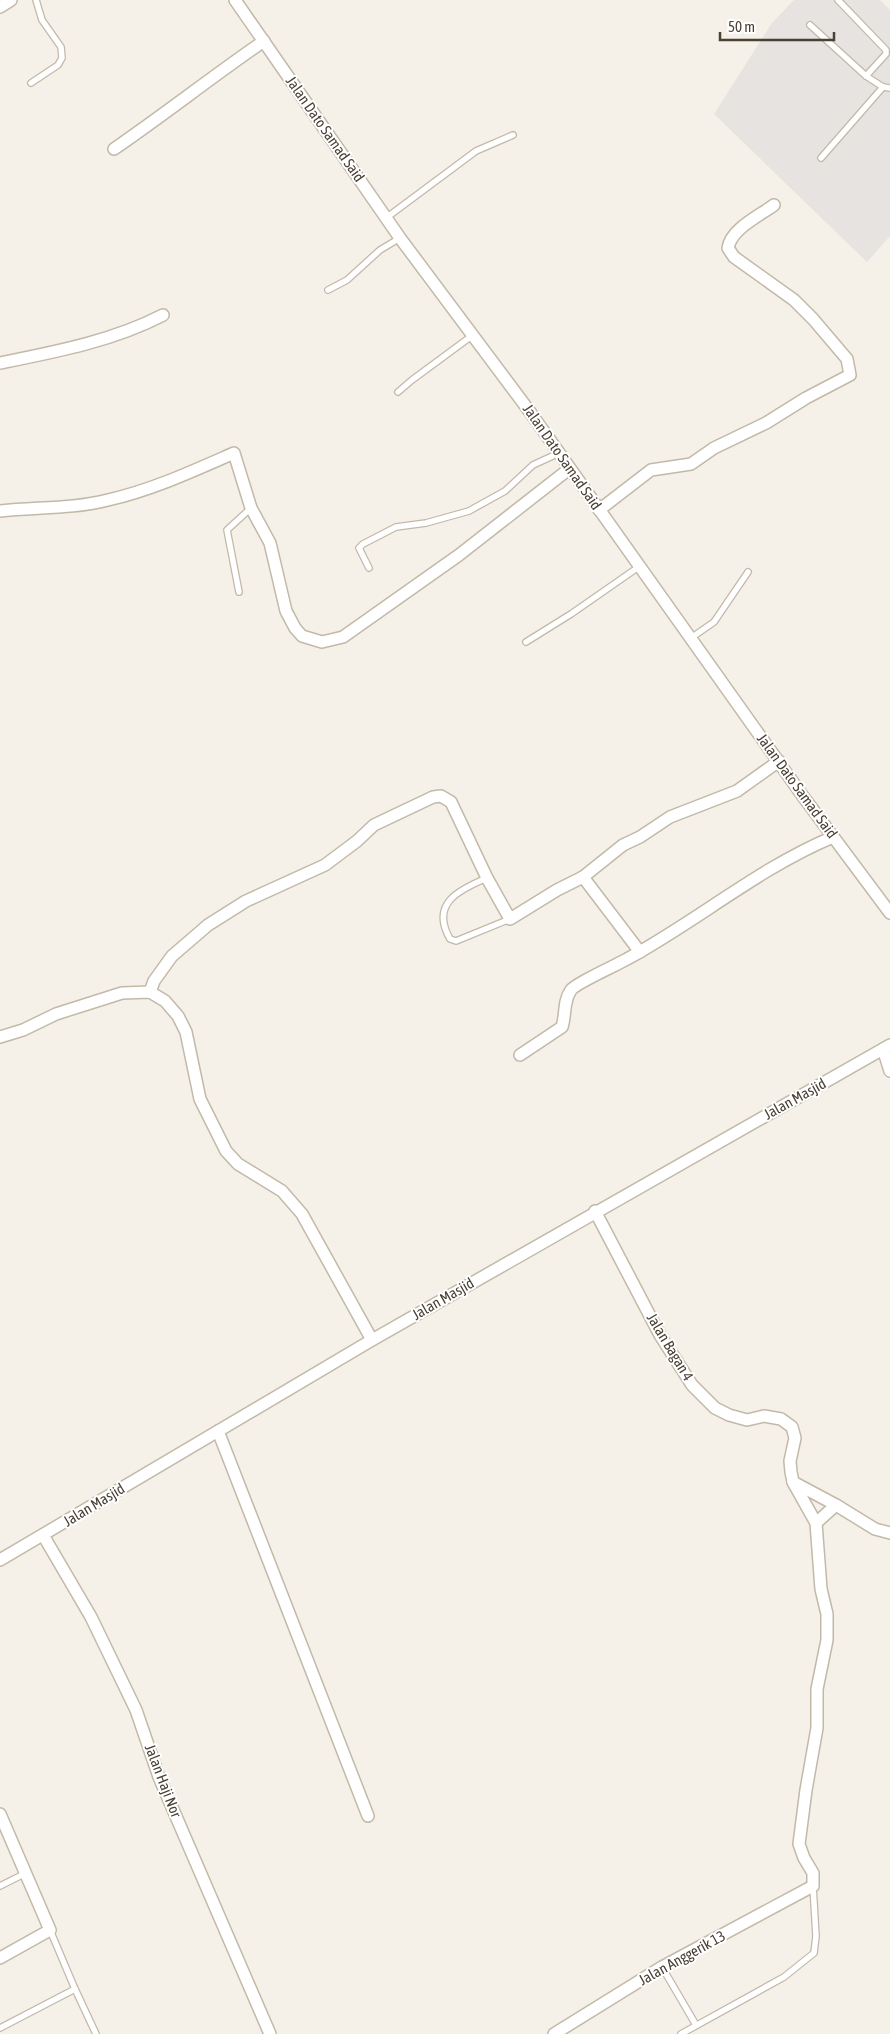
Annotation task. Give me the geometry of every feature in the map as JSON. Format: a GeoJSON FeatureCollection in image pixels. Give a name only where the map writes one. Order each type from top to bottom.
{"type":"FeatureCollection","features":[{"type":"Feature","properties":{"kind":"street"},"geometry":{"type":"LineString","coordinates":[[0,7],[10,0]]}},
{"type":"Feature","properties":{"kind":"street","name":"Jalan Dato Samad Said"},"geometry":{"type":"LineString","coordinates":[[235,0],[400,238],[559,453],[833,837],[890,913]]}},
{"type":"Feature","properties":{"kind":"street"},"geometry":{"type":"LineString","coordinates":[[114,150],[166,113],[206,81],[264,41]]}},
{"type":"Feature","properties":{"kind":"street"},"geometry":{"type":"LineString","coordinates":[[599,510],[651,470],[691,464],[714,448],[766,423],[806,398],[850,375],[847,359],[813,319],[794,300],[734,257],[728,248],[729,242],[737,232],[774,205]]}},
{"type":"Feature","properties":{"kind":"street"},"geometry":{"type":"LineString","coordinates":[[0,363],[43,354],[118,334],[137,328],[163,315]]}},
{"type":"Feature","properties":{"kind":"street"},"geometry":{"type":"LineString","coordinates":[[0,511],[64,506],[107,500],[166,483],[234,452],[251,508],[270,544],[286,611],[295,628],[302,636],[322,642],[344,637],[459,555],[570,469]]}},
{"type":"Feature","properties":{"kind":"street"},"geometry":{"type":"LineString","coordinates":[[150,992],[154,982],[172,956],[208,925],[246,901],[325,865],[357,842],[374,825],[432,797],[441,796],[451,802],[487,878],[510,919],[557,890],[583,877],[623,845],[640,837],[670,817],[737,791],[779,761]]}},
{"type":"Feature","properties":{"kind":"street"},"geometry":{"type":"LineString","coordinates":[[520,1054],[562,1027],[565,1017],[565,1002],[572,989],[640,952],[773,868],[814,845],[833,837]]}},
{"type":"Feature","properties":{"kind":"street"},"geometry":{"type":"LineString","coordinates":[[583,877],[640,952]]}},
{"type":"Feature","properties":{"kind":"street"},"geometry":{"type":"LineString","coordinates":[[0,1036],[23,1030],[56,1014],[122,993],[150,992],[165,1001],[178,1016],[186,1032],[200,1099],[226,1150],[238,1164],[282,1191],[302,1214],[372,1340]]}},
{"type":"Feature","properties":{"kind":"street"},"geometry":{"type":"LineString","coordinates":[[887,1047],[890,1071]]}},
{"type":"Feature","properties":{"kind":"street","name":"Jalan Masjid"},"geometry":{"type":"LineString","coordinates":[[0,1560],[372,1340],[595,1211],[887,1047]]}},
{"type":"Feature","properties":{"kind":"street","name":"Jalan Bagan 4"},"geometry":{"type":"LineString","coordinates":[[595,1211],[660,1335],[692,1385],[715,1408],[730,1415],[747,1420],[764,1416],[781,1419],[792,1427],[795,1438],[790,1461],[794,1482]]}},
{"type":"Feature","properties":{"kind":"street"},"geometry":{"type":"LineString","coordinates":[[218,1431],[368,1816]]}},
{"type":"Feature","properties":{"kind":"street"},"geometry":{"type":"LineString","coordinates":[[794,1482],[875,1529],[890,1533]]}},
{"type":"Feature","properties":{"kind":"street"},"geometry":{"type":"LineString","coordinates":[[794,1482],[816,1523],[821,1588],[827,1614],[827,1640],[817,1689],[817,1728],[799,1844],[804,1858],[813,1873],[814,1886]]}},
{"type":"Feature","properties":{"kind":"street"},"geometry":{"type":"LineString","coordinates":[[816,1523],[836,1505]]}},
{"type":"Feature","properties":{"kind":"street","name":"Jalan Haji Nor"},"geometry":{"type":"LineString","coordinates":[[43,1535],[87,1609],[136,1710],[160,1777],[270,2034]]}},
{"type":"Feature","properties":{"kind":"street"},"geometry":{"type":"LineString","coordinates":[[0,1814],[50,1930],[0,1958]]}},
{"type":"Feature","properties":{"kind":"street","name":"Jalan Anggerik 13"},"geometry":{"type":"LineString","coordinates":[[554,2034],[662,1967],[814,1886]]}},
{"type":"Feature","properties":{"kind":"lane"},"geometry":{"type":"LineString","coordinates":[[31,83],[58,65],[62,58],[61,47],[42,20],[36,0]]}},
{"type":"Feature","properties":{"kind":"lane"},"geometry":{"type":"LineString","coordinates":[[838,0],[886,50],[886,54],[866,76]]}},
{"type":"Feature","properties":{"kind":"lane"},"geometry":{"type":"LineString","coordinates":[[810,25],[866,76],[882,87],[890,88]]}},
{"type":"Feature","properties":{"kind":"lane"},"geometry":{"type":"LineString","coordinates":[[821,158],[882,87]]}},
{"type":"Feature","properties":{"kind":"lane"},"geometry":{"type":"LineString","coordinates":[[386,218],[476,151],[513,135]]}},
{"type":"Feature","properties":{"kind":"lane"},"geometry":{"type":"LineString","coordinates":[[328,290],[347,280],[380,250],[400,238]]}},
{"type":"Feature","properties":{"kind":"lane"},"geometry":{"type":"LineString","coordinates":[[398,392],[473,335]]}},
{"type":"Feature","properties":{"kind":"lane"},"geometry":{"type":"LineString","coordinates":[[369,568],[359,549],[363,544],[396,527],[426,523],[469,512],[505,491],[533,465],[559,453]]}},
{"type":"Feature","properties":{"kind":"lane"},"geometry":{"type":"LineString","coordinates":[[239,592],[227,530],[251,508]]}},
{"type":"Feature","properties":{"kind":"lane"},"geometry":{"type":"LineString","coordinates":[[526,642],[571,614],[640,566]]}},
{"type":"Feature","properties":{"kind":"lane"},"geometry":{"type":"LineString","coordinates":[[691,638],[714,622],[748,572]]}},
{"type":"Feature","properties":{"kind":"lane"},"geometry":{"type":"LineString","coordinates":[[487,878],[468,886],[454,895],[442,916],[445,931],[450,939],[456,941],[510,919]]}},
{"type":"Feature","properties":{"kind":"lane"},"geometry":{"type":"LineString","coordinates":[[0,1886],[26,1872]]}},
{"type":"Feature","properties":{"kind":"lane"},"geometry":{"type":"LineString","coordinates":[[682,2034],[784,1977],[814,1953],[816,1936],[814,1886]]}},
{"type":"Feature","properties":{"kind":"lane"},"geometry":{"type":"LineString","coordinates":[[50,1930],[96,2034]]}},
{"type":"Feature","properties":{"kind":"lane"},"geometry":{"type":"LineString","coordinates":[[662,1967],[696,2025]]}},
{"type":"Feature","properties":{"kind":"lane"},"geometry":{"type":"LineString","coordinates":[[0,2028],[75,1989]]}},
{"type":"Feature","properties":{"kind":"shaded area"},"geometry":{"type":"Polygon","coordinates":[[[794,0],[880,0],[890,10],[890,236],[867,262],[714,114],[772,23],[794,0]]]}}]}
